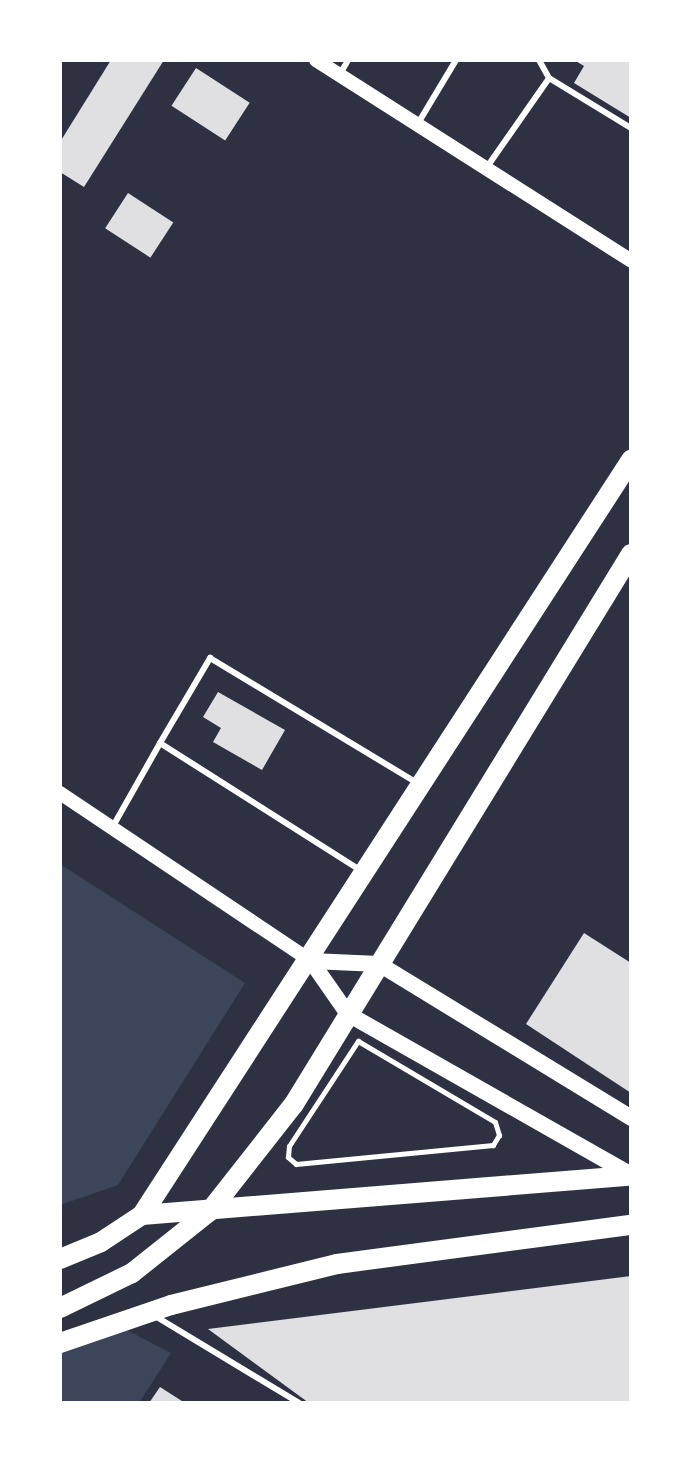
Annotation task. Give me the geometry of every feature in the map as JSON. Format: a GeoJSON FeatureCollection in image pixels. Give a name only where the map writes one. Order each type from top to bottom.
{"type":"FeatureCollection","features":[{"type":"Feature","properties":{"kind":"main road"},"geometry":{"type":"LineString","coordinates":[[60,1259],[101,1242],[142,1215],[311,961],[631,460]]}},
{"type":"Feature","properties":{"kind":"main road"},"geometry":{"type":"LineString","coordinates":[[60,1308],[132,1273],[210,1211],[294,1104],[631,554]]}},
{"type":"Feature","properties":{"kind":"main road"},"geometry":{"type":"LineString","coordinates":[[311,961],[379,964],[631,1118]]}},
{"type":"Feature","properties":{"kind":"main road"},"geometry":{"type":"LineString","coordinates":[[311,961],[348,1014],[631,1176]]}},
{"type":"Feature","properties":{"kind":"main road"},"geometry":{"type":"LineString","coordinates":[[142,1215],[631,1176]]}},
{"type":"Feature","properties":{"kind":"main road"},"geometry":{"type":"LineString","coordinates":[[60,1343],[150,1312],[337,1264],[631,1225]]}},
{"type":"Feature","properties":{"kind":"street"},"geometry":{"type":"LineString","coordinates":[[316,60],[631,261]]}},
{"type":"Feature","properties":{"kind":"street"},"geometry":{"type":"LineString","coordinates":[[60,793],[311,961]]}},
{"type":"Feature","properties":{"kind":"lane"},"geometry":{"type":"LineString","coordinates":[[339,75],[348,60]]}},
{"type":"Feature","properties":{"kind":"lane"},"geometry":{"type":"LineString","coordinates":[[417,125],[456,60]]}},
{"type":"Feature","properties":{"kind":"lane"},"geometry":{"type":"LineString","coordinates":[[539,60],[549,78],[631,128]]}},
{"type":"Feature","properties":{"kind":"lane"},"geometry":{"type":"LineString","coordinates":[[486,168],[549,78]]}},
{"type":"Feature","properties":{"kind":"lane"},"geometry":{"type":"LineString","coordinates":[[112,828],[210,658],[423,786]]}},
{"type":"Feature","properties":{"kind":"lane"},"geometry":{"type":"LineString","coordinates":[[160,743],[366,874]]}},
{"type":"Feature","properties":{"kind":"lane"},"geometry":{"type":"LineString","coordinates":[[150,1312],[299,1403]]}},
{"type":"Feature","properties":{"kind":"path"},"geometry":{"type":"LineString","coordinates":[[358,1041],[495,1122],[499,1135],[493,1145],[296,1164],[288,1157],[289,1146],[358,1041]]}},
{"type":"Feature","properties":{"kind":"shaded area"},"geometry":{"type":"Polygon","coordinates":[[[60,864],[245,983],[118,1185],[60,1205],[60,864]]]}},
{"type":"Feature","properties":{"kind":"shaded area"},"geometry":{"type":"Polygon","coordinates":[[[115,1324],[171,1353],[139,1403],[60,1403],[60,1343],[115,1324]]]}},
{"type":"Feature","properties":{"kind":"building"},"geometry":{"type":"Polygon","coordinates":[[[111,60],[164,60],[84,187],[60,172],[60,142],[111,60]]]}},
{"type":"Feature","properties":{"kind":"building"},"geometry":{"type":"Polygon","coordinates":[[[574,60],[631,60],[631,118],[574,83],[584,66],[574,60]]]}},
{"type":"Feature","properties":{"kind":"building"},"geometry":{"type":"Polygon","coordinates":[[[196,68],[250,103],[225,141],[171,106],[196,68]]]}},
{"type":"Feature","properties":{"kind":"building"},"geometry":{"type":"Polygon","coordinates":[[[128,193],[173,222],[150,258],[105,228],[128,193]]]}},
{"type":"Feature","properties":{"kind":"building"},"geometry":{"type":"Polygon","coordinates":[[[218,692],[285,730],[262,770],[213,742],[221,728],[203,717],[218,692]]]}},
{"type":"Feature","properties":{"kind":"building"},"geometry":{"type":"Polygon","coordinates":[[[584,933],[631,963],[631,1093],[526,1024],[584,933]]]}},
{"type":"Feature","properties":{"kind":"building"},"geometry":{"type":"Polygon","coordinates":[[[631,1276],[631,1403],[309,1403],[208,1329],[631,1276]]]}},
{"type":"Feature","properties":{"kind":"building"},"geometry":{"type":"Polygon","coordinates":[[[160,1387],[185,1403],[149,1403],[160,1387]]]}}]}
